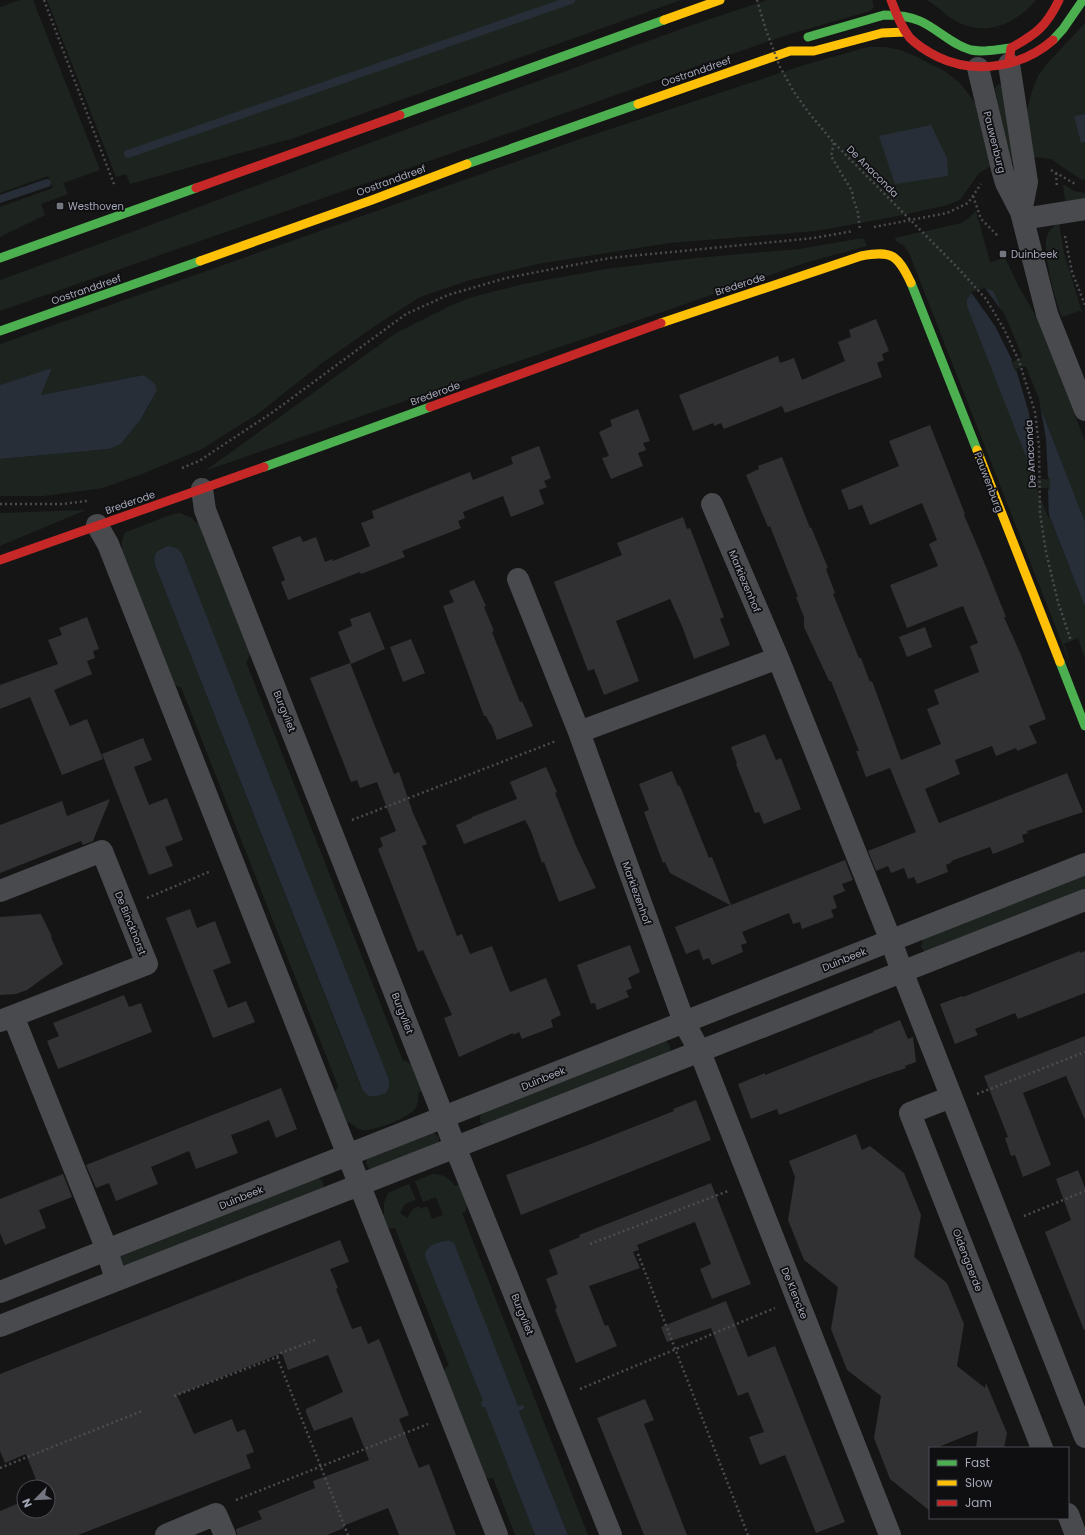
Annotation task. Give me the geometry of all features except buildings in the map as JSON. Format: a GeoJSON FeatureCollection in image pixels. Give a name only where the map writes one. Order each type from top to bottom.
{"type":"FeatureCollection","features":[{"type":"Feature","properties":{"kind":"main road"},"geometry":{"type":"LineString","coordinates":[[0,258],[720,0]]}},
{"type":"Feature","properties":{"kind":"main road"},"geometry":{"type":"LineString","coordinates":[[891,0],[896,15],[905,32],[914,42],[944,59],[960,65],[978,68],[1010,56],[1042,28],[1051,17],[1059,0]]}},
{"type":"Feature","properties":{"kind":"main road"},"geometry":{"type":"LineString","coordinates":[[896,15],[912,18],[931,28],[953,43],[972,50],[991,51],[1021,60],[1048,45],[1057,36],[1083,0]]}},
{"type":"Feature","properties":{"kind":"main road","name":"Oostranddreef"},"geometry":{"type":"LineString","coordinates":[[790,51],[807,37],[884,15],[896,15]]}},
{"type":"Feature","properties":{"kind":"main road","name":"Oostranddreef"},"geometry":{"type":"LineString","coordinates":[[0,331],[372,200],[507,149],[790,51],[814,51],[882,33],[905,32]]}},
{"type":"Feature","properties":{"kind":"main road","name":"Brederode"},"geometry":{"type":"LineString","coordinates":[[0,560],[202,489],[701,309],[861,256],[878,252]]}},
{"type":"Feature","properties":{"kind":"main road","name":"Pauwenburg"},"geometry":{"type":"LineString","coordinates":[[878,252],[894,255],[904,268],[1085,726]]}},
{"type":"Feature","properties":{"kind":"street","name":"Pauwenburg"},"geometry":{"type":"LineString","coordinates":[[1010,56],[1027,182],[1022,215]]}},
{"type":"Feature","properties":{"kind":"street","name":"Pauwenburg"},"geometry":{"type":"LineString","coordinates":[[978,68],[1006,183],[1022,215],[1047,314],[1085,410]]}},
{"type":"Feature","properties":{"kind":"street"},"geometry":{"type":"LineString","coordinates":[[1022,215],[1085,209]]}},
{"type":"Feature","properties":{"kind":"street","name":"Burgvliet"},"geometry":{"type":"LineString","coordinates":[[202,489],[205,510],[455,1148],[611,1535]]}},
{"type":"Feature","properties":{"kind":"street","name":"Markiezenhof"},"geometry":{"type":"LineString","coordinates":[[712,504],[778,658],[902,972]]}},
{"type":"Feature","properties":{"kind":"street"},"geometry":{"type":"LineString","coordinates":[[97,525],[108,544],[497,1535]]}},
{"type":"Feature","properties":{"kind":"street","name":"Markiezenhof"},"geometry":{"type":"LineString","coordinates":[[518,580],[579,732],[684,1022],[700,1052]]}},
{"type":"Feature","properties":{"kind":"street"},"geometry":{"type":"LineString","coordinates":[[579,732],[778,658]]}},
{"type":"Feature","properties":{"kind":"street","name":"De Binckhorst"},"geometry":{"type":"LineString","coordinates":[[0,891],[102,851],[147,964],[7,1019],[107,1250],[116,1280]]}},
{"type":"Feature","properties":{"kind":"street","name":"Duinbeek"},"geometry":{"type":"LineString","coordinates":[[0,1292],[1085,864]]}},
{"type":"Feature","properties":{"kind":"street"},"geometry":{"type":"LineString","coordinates":[[0,1326],[1085,900]]}},
{"type":"Feature","properties":{"kind":"street"},"geometry":{"type":"LineString","coordinates":[[902,972],[1085,1437]]}},
{"type":"Feature","properties":{"kind":"street","name":"De Klencke"},"geometry":{"type":"LineString","coordinates":[[700,1052],[890,1535]]}},
{"type":"Feature","properties":{"kind":"street","name":"Oldengaerde"},"geometry":{"type":"LineString","coordinates":[[953,1100],[910,1113],[1042,1447]]}},
{"type":"Feature","properties":{"kind":"street"},"geometry":{"type":"LineString","coordinates":[[166,1535],[216,1514],[225,1535]]}},
{"type":"Feature","properties":{"kind":"street"},"geometry":{"type":"LineString","coordinates":[[1069,1517],[1076,1535]]}},
{"type":"Feature","properties":{"kind":"path"},"geometry":{"type":"LineString","coordinates":[[44,0],[115,187]]}},
{"type":"Feature","properties":{"kind":"path","name":"De Anaconda"},"geometry":{"type":"LineString","coordinates":[[757,0],[766,30],[780,67],[802,102],[834,143],[957,267],[986,299],[1004,329],[1019,361],[1035,412],[1039,446],[1040,513],[1046,552],[1058,602],[1071,641]]}},
{"type":"Feature","properties":{"kind":"path","name":"De Anaconda"},"geometry":{"type":"LineString","coordinates":[[834,143],[831,156],[852,191],[858,213],[860,230]]}},
{"type":"Feature","properties":{"kind":"path"},"geometry":{"type":"LineString","coordinates":[[1077,185],[1055,173],[1060,212],[1072,272],[1085,305]]}},
{"type":"Feature","properties":{"kind":"path"},"geometry":{"type":"LineString","coordinates":[[973,196],[981,219],[998,236]]}},
{"type":"Feature","properties":{"kind":"path"},"geometry":{"type":"LineString","coordinates":[[868,228],[947,213]]}},
{"type":"Feature","properties":{"kind":"path"},"geometry":{"type":"LineString","coordinates":[[179,469],[199,461],[273,412],[406,314],[448,295],[506,278],[610,258],[814,238],[864,229]]}},
{"type":"Feature","properties":{"kind":"path"},"geometry":{"type":"LineString","coordinates":[[0,504],[62,504],[81,503],[88,500]]}},
{"type":"Feature","properties":{"kind":"path"},"geometry":{"type":"LineString","coordinates":[[331,829],[579,732]]}},
{"type":"Feature","properties":{"kind":"path"},"geometry":{"type":"LineString","coordinates":[[125,907],[232,862]]}},
{"type":"Feature","properties":{"kind":"path"},"geometry":{"type":"LineString","coordinates":[[953,1100],[1085,1052]]}},
{"type":"Feature","properties":{"kind":"path"},"geometry":{"type":"LineString","coordinates":[[590,1244],[751,1182]]}},
{"type":"Feature","properties":{"kind":"path"},"geometry":{"type":"LineString","coordinates":[[1002,1225],[1085,1191]]}},
{"type":"Feature","properties":{"kind":"path"},"geometry":{"type":"LineString","coordinates":[[638,1254],[748,1535]]}},
{"type":"Feature","properties":{"kind":"path"},"geometry":{"type":"LineString","coordinates":[[557,1398],[797,1299]]}},
{"type":"Feature","properties":{"kind":"path"},"geometry":{"type":"LineString","coordinates":[[174,1396],[277,1357],[281,1353],[315,1340]]}},
{"type":"Feature","properties":{"kind":"path"},"geometry":{"type":"LineString","coordinates":[[277,1357],[348,1535]]}},
{"type":"Feature","properties":{"kind":"path"},"geometry":{"type":"LineString","coordinates":[[0,1468],[142,1411]]}},
{"type":"Feature","properties":{"kind":"path"},"geometry":{"type":"LineString","coordinates":[[216,1514],[227,1504],[450,1416]]}},
{"type":"Feature","properties":{"kind":"shaded area"},"geometry":{"type":"Polygon","coordinates":[[[20,0],[33,0],[100,170],[63,183],[68,194],[41,204],[45,215],[0,237],[0,207],[53,188],[48,176],[0,193],[0,7],[20,0]]]}},
{"type":"Feature","properties":{"kind":"shaded area"},"geometry":{"type":"Polygon","coordinates":[[[47,0],[681,0],[294,138],[130,184],[126,174],[116,177],[47,0]]]}},
{"type":"Feature","properties":{"kind":"shaded area"},"geometry":{"type":"Polygon","coordinates":[[[768,0],[872,0],[874,7],[870,11],[790,34],[697,66],[0,311],[0,280],[692,25],[768,0]]]}},
{"type":"Feature","properties":{"kind":"shaded area"},"geometry":{"type":"Polygon","coordinates":[[[926,0],[1036,0],[1019,16],[1009,22],[999,26],[977,28],[954,20],[934,4],[926,0]]]}},
{"type":"Feature","properties":{"kind":"shaded area"},"geometry":{"type":"Polygon","coordinates":[[[1085,23],[1085,114],[1074,116],[1082,143],[1085,142],[1085,179],[1082,180],[1051,159],[1034,157],[1026,114],[1032,91],[1038,76],[1045,66],[1085,23]]]}},
{"type":"Feature","properties":{"kind":"shaded area"},"geometry":{"type":"Polygon","coordinates":[[[868,47],[885,47],[901,50],[946,72],[960,83],[977,105],[993,165],[979,173],[961,199],[948,205],[816,231],[669,243],[538,264],[470,280],[420,297],[322,363],[259,413],[200,450],[103,488],[43,496],[0,496],[0,459],[109,449],[121,444],[141,419],[151,402],[144,375],[41,395],[52,368],[0,385],[0,344],[577,140],[804,65],[868,47]]]}},
{"type":"Feature","properties":{"kind":"shaded area"},"geometry":{"type":"Polygon","coordinates":[[[1000,84],[1003,86],[1017,161],[1009,162],[995,89],[996,86],[1000,84]]]}},
{"type":"Feature","properties":{"kind":"shaded area"},"geometry":{"type":"Polygon","coordinates":[[[1085,114],[1085,142],[1081,143],[1074,116],[1085,114]]]}},
{"type":"Feature","properties":{"kind":"shaded area"},"geometry":{"type":"Polygon","coordinates":[[[931,125],[947,158],[948,176],[895,184],[879,136],[931,125]]]}},
{"type":"Feature","properties":{"kind":"shaded area"},"geometry":{"type":"Polygon","coordinates":[[[1063,184],[1074,191],[1085,193],[1085,199],[1065,201],[1063,184]]]}},
{"type":"Feature","properties":{"kind":"shaded area"},"geometry":{"type":"Polygon","coordinates":[[[976,211],[990,262],[1005,258],[1019,287],[1037,318],[1085,441],[1085,522],[1025,368],[1015,371],[1011,360],[1020,357],[972,293],[1050,477],[1050,490],[1039,490],[1085,607],[1085,659],[1078,638],[1064,644],[1074,674],[909,253],[904,246],[896,241],[895,238],[961,223],[976,211]]]}},
{"type":"Feature","properties":{"kind":"shaded area"},"geometry":{"type":"Polygon","coordinates":[[[1059,223],[1064,253],[1082,312],[1079,311],[1063,317],[1061,315],[1053,287],[1046,253],[1047,236],[1052,228],[1059,223]]]}},
{"type":"Feature","properties":{"kind":"shaded area"},"geometry":{"type":"Polygon","coordinates":[[[863,238],[867,246],[808,262],[507,365],[205,471],[396,333],[454,304],[473,297],[524,284],[606,269],[696,258],[799,249],[863,238]]]}},
{"type":"Feature","properties":{"kind":"shaded area"},"geometry":{"type":"Polygon","coordinates":[[[988,289],[993,291],[995,295],[1020,357],[1011,361],[1015,371],[1025,368],[1085,522],[1085,607],[1039,489],[1050,490],[1050,477],[1034,477],[967,306],[967,299],[972,293],[988,289]]]}},
{"type":"Feature","properties":{"kind":"shaded area"},"geometry":{"type":"Polygon","coordinates":[[[52,368],[41,395],[144,375],[154,383],[157,390],[141,419],[121,444],[109,449],[0,459],[0,385],[52,368]]]}},
{"type":"Feature","properties":{"kind":"shaded area"},"geometry":{"type":"Polygon","coordinates":[[[86,510],[81,512],[0,546],[0,513],[86,510]]]}},
{"type":"Feature","properties":{"kind":"shaded area"},"geometry":{"type":"Polygon","coordinates":[[[180,513],[192,518],[196,523],[201,520],[251,649],[246,662],[403,1061],[415,1066],[425,1090],[418,1093],[418,1100],[414,1110],[404,1117],[381,1127],[362,1130],[349,1122],[342,1125],[332,1098],[338,1086],[181,687],[168,681],[117,550],[122,548],[122,539],[126,532],[173,514],[180,513]],[[169,546],[160,549],[154,560],[155,565],[362,1090],[169,546]]]}},
{"type":"Feature","properties":{"kind":"shaded area"},"geometry":{"type":"Polygon","coordinates":[[[169,546],[178,549],[182,554],[389,1080],[389,1086],[386,1093],[378,1096],[372,1096],[366,1094],[361,1086],[155,565],[154,558],[157,552],[169,546]]]}},
{"type":"Feature","properties":{"kind":"shaded area"},"geometry":{"type":"Polygon","coordinates":[[[1085,874],[1085,891],[925,952],[921,947],[923,939],[1085,874]]]}},
{"type":"Feature","properties":{"kind":"shaded area"},"geometry":{"type":"Polygon","coordinates":[[[663,1041],[667,1042],[670,1046],[670,1053],[486,1126],[480,1122],[482,1112],[663,1041]]]}},
{"type":"Feature","properties":{"kind":"shaded area"},"geometry":{"type":"Polygon","coordinates":[[[432,1132],[439,1137],[438,1143],[371,1170],[367,1165],[366,1161],[368,1157],[432,1132]]]}},
{"type":"Feature","properties":{"kind":"shaded area"},"geometry":{"type":"Polygon","coordinates":[[[433,1174],[446,1177],[455,1186],[462,1183],[468,1200],[465,1212],[462,1213],[588,1535],[568,1535],[519,1412],[525,1409],[524,1405],[518,1407],[453,1243],[448,1240],[442,1241],[427,1248],[485,1406],[535,1535],[515,1535],[493,1478],[490,1479],[480,1474],[442,1378],[446,1367],[449,1366],[395,1228],[391,1229],[381,1224],[378,1216],[384,1214],[384,1203],[388,1193],[409,1184],[416,1200],[405,1204],[400,1213],[407,1218],[413,1209],[419,1206],[420,1209],[427,1206],[432,1219],[443,1215],[436,1197],[423,1202],[415,1181],[433,1174]]]}},
{"type":"Feature","properties":{"kind":"shaded area"},"geometry":{"type":"Polygon","coordinates":[[[317,1177],[323,1182],[322,1190],[124,1269],[117,1258],[317,1177]]]}},
{"type":"Feature","properties":{"kind":"shaded area"},"geometry":{"type":"Polygon","coordinates":[[[448,1240],[454,1243],[518,1406],[524,1405],[525,1408],[519,1412],[568,1535],[535,1535],[485,1407],[482,1407],[481,1402],[483,1401],[425,1256],[427,1249],[437,1243],[448,1240]]]}},
{"type":"Feature","properties":{"kind":"pier"},"geometry":{"type":"Polygon","coordinates":[[[985,288],[1005,315],[1022,356],[1013,362],[995,326],[971,292],[985,288]]]}},
{"type":"Feature","properties":{"kind":"pier"},"geometry":{"type":"Polygon","coordinates":[[[1024,366],[1026,367],[1039,399],[1046,439],[1048,479],[1035,479],[1035,460],[1029,413],[1016,369],[1024,366]]]}},
{"type":"Feature","properties":{"kind":"pier"},"geometry":{"type":"Polygon","coordinates":[[[1038,488],[1048,488],[1049,519],[1037,490],[1038,488]]]}},
{"type":"Feature","properties":{"kind":"waterway"},"geometry":{"type":"LineString","coordinates":[[128,154],[571,0]]}},
{"type":"Feature","properties":{"kind":"waterway"},"geometry":{"type":"LineString","coordinates":[[0,199],[47,183]]}},
{"type":"Feature","properties":{"kind":"traffic: fast"},"geometry":{"type":"LineString","coordinates":[[1053,40],[1063,29],[1083,0]]}},
{"type":"Feature","properties":{"kind":"traffic: fast"},"geometry":{"type":"LineString","coordinates":[[808,37],[884,15],[894,15],[916,19],[933,28],[951,41],[971,50],[986,51],[1011,48]]}},
{"type":"Feature","properties":{"kind":"traffic: fast"},"geometry":{"type":"LineString","coordinates":[[400,115],[664,20]]}},
{"type":"Feature","properties":{"kind":"traffic: fast"},"geometry":{"type":"LineString","coordinates":[[467,164],[638,104]]}},
{"type":"Feature","properties":{"kind":"traffic: fast"},"geometry":{"type":"LineString","coordinates":[[0,258],[196,188]]}},
{"type":"Feature","properties":{"kind":"traffic: fast"},"geometry":{"type":"LineString","coordinates":[[0,331],[200,261]]}},
{"type":"Feature","properties":{"kind":"traffic: fast"},"geometry":{"type":"LineString","coordinates":[[911,283],[977,450]]}},
{"type":"Feature","properties":{"kind":"traffic: fast"},"geometry":{"type":"LineString","coordinates":[[264,467],[430,407]]}},
{"type":"Feature","properties":{"kind":"traffic: fast"},"geometry":{"type":"LineString","coordinates":[[1060,662],[1085,726]]}},
{"type":"Feature","properties":{"kind":"traffic: slow"},"geometry":{"type":"LineString","coordinates":[[664,20],[720,0]]}},
{"type":"Feature","properties":{"kind":"traffic: slow"},"geometry":{"type":"LineString","coordinates":[[638,104],[790,51],[814,51],[882,33],[905,32]]}},
{"type":"Feature","properties":{"kind":"traffic: slow"},"geometry":{"type":"LineString","coordinates":[[200,261],[372,200],[467,164]]}},
{"type":"Feature","properties":{"kind":"traffic: slow"},"geometry":{"type":"LineString","coordinates":[[661,323],[861,256],[872,254],[893,257],[902,266],[911,283]]}},
{"type":"Feature","properties":{"kind":"traffic: slow"},"geometry":{"type":"LineString","coordinates":[[977,450],[1060,662]]}},
{"type":"Feature","properties":{"kind":"traffic: jam"},"geometry":{"type":"LineString","coordinates":[[891,0],[901,25],[910,38],[931,53],[953,63],[983,67],[1013,62],[1027,57],[1053,40]]}},
{"type":"Feature","properties":{"kind":"traffic: jam"},"geometry":{"type":"LineString","coordinates":[[1009,62],[1011,48],[1040,29],[1050,17],[1059,0]]}},
{"type":"Feature","properties":{"kind":"traffic: jam"},"geometry":{"type":"LineString","coordinates":[[196,188],[400,115]]}},
{"type":"Feature","properties":{"kind":"traffic: jam"},"geometry":{"type":"LineString","coordinates":[[430,407],[661,323]]}},
{"type":"Feature","properties":{"kind":"traffic: jam"},"geometry":{"type":"LineString","coordinates":[[0,560],[264,467]]}},
{"type":"Feature","properties":{"kind":"place","name":"Westhoven"},"geometry":{"type":"Point","coordinates":[60,206]}},
{"type":"Feature","properties":{"kind":"place","name":"Duinbeek"},"geometry":{"type":"Point","coordinates":[1003,254]}}]}
